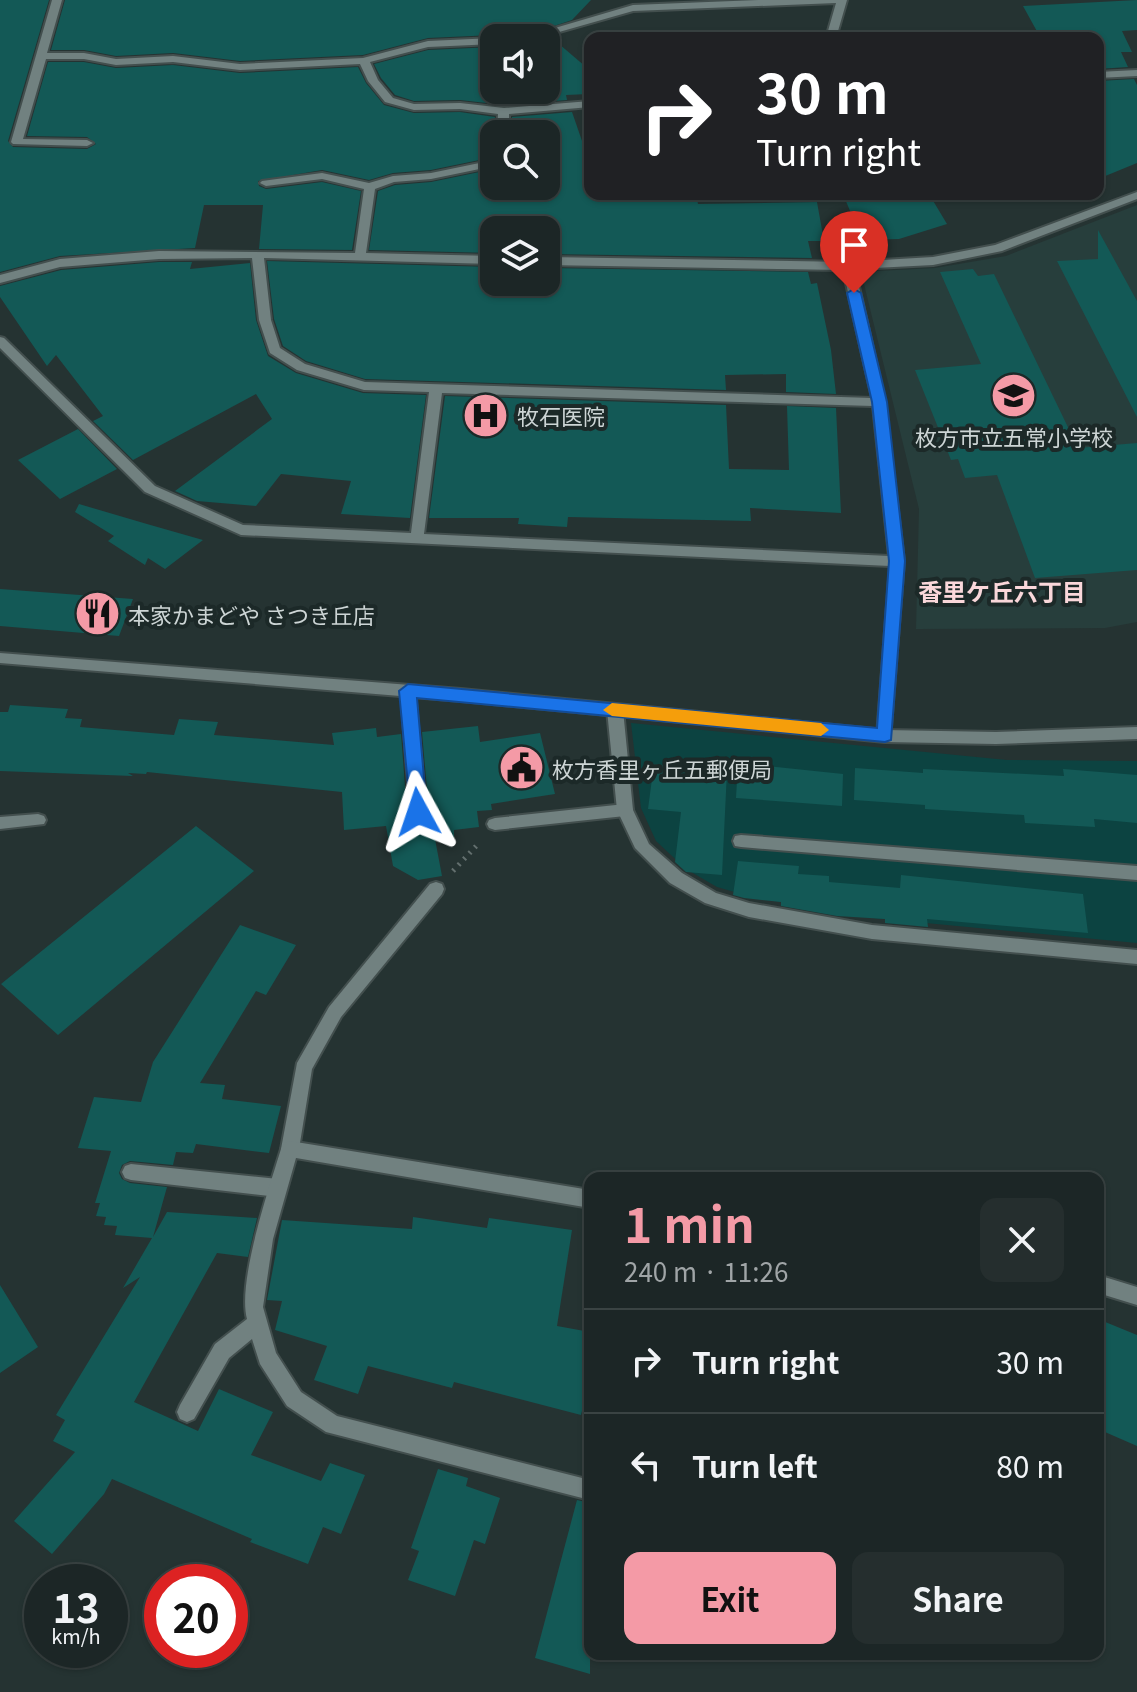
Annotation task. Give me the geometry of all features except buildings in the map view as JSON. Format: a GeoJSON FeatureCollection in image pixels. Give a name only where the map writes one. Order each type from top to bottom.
{"type":"FeatureCollection","features":[{"type":"Feature","properties":{"kind":"street"},"geometry":{"type":"LineString","coordinates":[[57,0],[17,142],[87,143]]}},
{"type":"Feature","properties":{"kind":"street"},"geometry":{"type":"LineString","coordinates":[[560,27],[632,4],[835,0]]}},
{"type":"Feature","properties":{"kind":"street"},"geometry":{"type":"LineString","coordinates":[[833,32],[842,0]]}},
{"type":"Feature","properties":{"kind":"street"},"geometry":{"type":"LineString","coordinates":[[41,56],[84,56],[116,62],[173,59],[240,67],[364,61],[403,47],[441,40],[480,41]]}},
{"type":"Feature","properties":{"kind":"street"},"geometry":{"type":"LineString","coordinates":[[364,61],[373,81],[389,100],[414,107],[460,106],[504,111],[584,104]]}},
{"type":"Feature","properties":{"kind":"street"},"geometry":{"type":"LineString","coordinates":[[1104,75],[1137,73]]}},
{"type":"Feature","properties":{"kind":"street"},"geometry":{"type":"LineString","coordinates":[[504,111],[504,120]]}},
{"type":"Feature","properties":{"kind":"street"},"geometry":{"type":"LineString","coordinates":[[266,183],[322,176],[370,187],[393,179],[431,176],[480,166]]}},
{"type":"Feature","properties":{"kind":"street"},"geometry":{"type":"LineString","coordinates":[[360,257],[370,187]]}},
{"type":"Feature","properties":{"kind":"street"},"geometry":{"type":"LineString","coordinates":[[560,261],[848,266],[933,261],[998,248],[1137,195]]}},
{"type":"Feature","properties":{"kind":"street"},"geometry":{"type":"LineString","coordinates":[[258,254],[265,320],[274,350],[301,367],[364,386],[879,402]]}},
{"type":"Feature","properties":{"kind":"street"},"geometry":{"type":"LineString","coordinates":[[0,279],[60,263],[159,255],[258,254],[480,260]]}},
{"type":"Feature","properties":{"kind":"street"},"geometry":{"type":"LineString","coordinates":[[848,266],[879,402],[897,561],[885,736]]}},
{"type":"Feature","properties":{"kind":"street"},"geometry":{"type":"LineString","coordinates":[[0,341],[150,489],[241,530],[897,561]]}},
{"type":"Feature","properties":{"kind":"street"},"geometry":{"type":"LineString","coordinates":[[417,538],[436,387]]}},
{"type":"Feature","properties":{"kind":"street"},"geometry":{"type":"LineString","coordinates":[[0,658],[408,691],[885,736],[996,738],[1137,733]]}},
{"type":"Feature","properties":{"kind":"street"},"geometry":{"type":"LineString","coordinates":[[408,691],[418,812]]}},
{"type":"Feature","properties":{"kind":"street"},"geometry":{"type":"LineString","coordinates":[[615,710],[625,810],[643,848],[676,878],[711,898],[749,910],[872,932],[1137,957]]}},
{"type":"Feature","properties":{"kind":"street"},"geometry":{"type":"LineString","coordinates":[[495,824],[625,810]]}},
{"type":"Feature","properties":{"kind":"street"},"geometry":{"type":"LineString","coordinates":[[0,823],[38,820]]}},
{"type":"Feature","properties":{"kind":"street"},"geometry":{"type":"LineString","coordinates":[[741,841],[1137,873]]}},
{"type":"Feature","properties":{"kind":"street"},"geometry":{"type":"LineString","coordinates":[[436,889],[335,1012],[303,1068],[290,1149],[262,1252],[253,1307],[267,1357],[294,1399],[333,1425],[584,1488]]}},
{"type":"Feature","properties":{"kind":"street"},"geometry":{"type":"LineString","coordinates":[[290,1149],[584,1198]]}},
{"type":"Feature","properties":{"kind":"street"},"geometry":{"type":"LineString","coordinates":[[131,1172],[278,1188]]}},
{"type":"Feature","properties":{"kind":"street"},"geometry":{"type":"LineString","coordinates":[[1104,1286],[1137,1296]]}},
{"type":"Feature","properties":{"kind":"street"},"geometry":{"type":"LineString","coordinates":[[187,1412],[222,1351],[258,1322]]}},
{"type":"Feature","properties":{"kind":"path"},"geometry":{"type":"LineString","coordinates":[[436,889],[495,824]]}},
{"type":"Feature","properties":{"kind":"shaded area","name":"枚方市立五常小学校"},"geometry":{"type":"Polygon","coordinates":[[[1137,205],[1137,622],[1105,628],[916,629],[919,509],[863,280],[877,271],[935,268],[1006,256],[1137,205]]]}},
{"type":"Feature","properties":{"kind":"shaded area"},"geometry":{"type":"Polygon","coordinates":[[[631,723],[1007,760],[1137,761],[1137,943],[873,918],[752,897],[717,887],[686,869],[656,841],[641,808],[631,723]]]}},
{"type":"Feature","properties":{"kind":"slow traffic"},"geometry":{"type":"LineString","coordinates":[[612,710],[821,730]]}},
{"type":"Feature","properties":{"kind":"place","name":"枚方市立五常小学校"},"geometry":{"type":"Point","coordinates":[1014,395]}},
{"type":"Feature","properties":{"kind":"place","name":"牧石医院"},"geometry":{"type":"Point","coordinates":[486,415]}},
{"type":"Feature","properties":{"kind":"place","name":"本家かまどや さつき丘店"},"geometry":{"type":"Point","coordinates":[97,614]}},
{"type":"Feature","properties":{"kind":"place","name":"枚方香里ヶ丘五郵便局"},"geometry":{"type":"Point","coordinates":[521,768]}},
{"type":"Feature","properties":{"kind":"district","name":"香里ケ丘六丁目"},"geometry":{"type":"Point","coordinates":[1002,590]}},
{"type":"Feature","properties":{"kind":"route"},"geometry":{"type":"LineString","coordinates":[[418,812],[408,691],[885,736],[897,561],[879,402],[854,293]]}}]}
